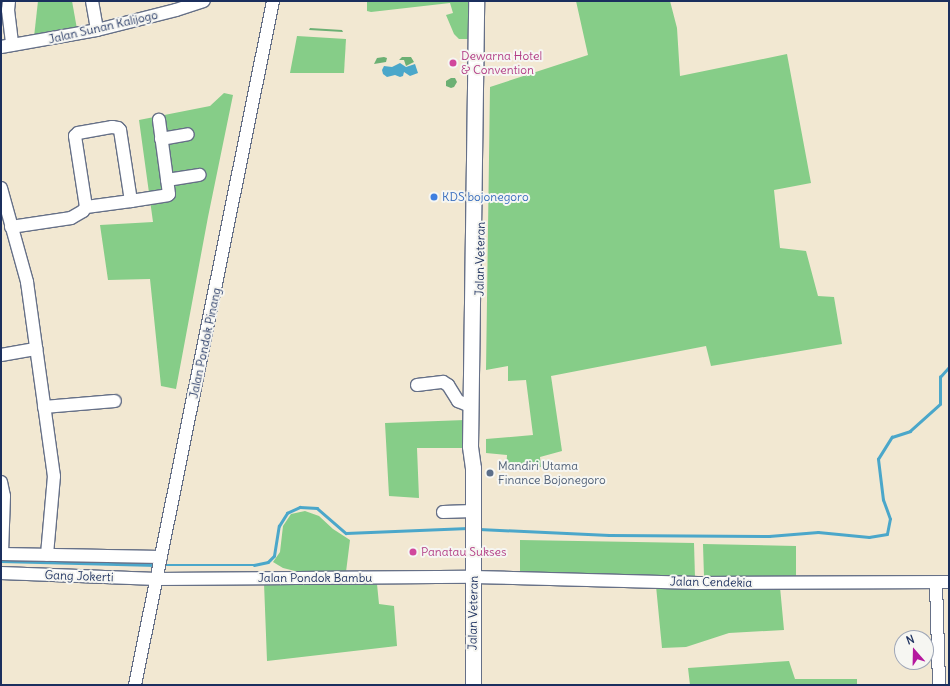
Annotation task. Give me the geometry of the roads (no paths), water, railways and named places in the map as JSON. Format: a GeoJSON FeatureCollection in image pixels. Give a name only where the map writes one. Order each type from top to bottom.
{"type":"FeatureCollection","features":[{"type":"Feature","properties":{"kind":"main road","name":"Jalan Veteran"},"geometry":{"type":"LineString","coordinates":[[473,685],[473,468],[470,446],[470,406],[476,1]]}},
{"type":"Feature","properties":{"kind":"main road","name":"Jalan Veteran"},"geometry":{"type":"LineString","coordinates":[[473,468],[478,446],[484,1]]}},
{"type":"Feature","properties":{"kind":"street"},"geometry":{"type":"LineString","coordinates":[[6,46],[9,1]]}},
{"type":"Feature","properties":{"kind":"street"},"geometry":{"type":"LineString","coordinates":[[92,1],[97,30]]}},
{"type":"Feature","properties":{"kind":"street","name":"Jalan Pondok Pinang"},"geometry":{"type":"LineString","coordinates":[[135,685],[273,1]]}},
{"type":"Feature","properties":{"kind":"street","name":"Jalan Sunan Kalijogo"},"geometry":{"type":"LineString","coordinates":[[6,46],[97,30],[196,2]]}},
{"type":"Feature","properties":{"kind":"street"},"geometry":{"type":"LineString","coordinates":[[11,227],[71,218],[78,215],[86,207],[168,195],[158,120]]}},
{"type":"Feature","properties":{"kind":"street"},"geometry":{"type":"LineString","coordinates":[[86,207],[75,136],[78,133],[112,127],[120,130],[131,201]]}},
{"type":"Feature","properties":{"kind":"street"},"geometry":{"type":"LineString","coordinates":[[161,139],[188,134]]}},
{"type":"Feature","properties":{"kind":"street"},"geometry":{"type":"LineString","coordinates":[[167,180],[200,175]]}},
{"type":"Feature","properties":{"kind":"street"},"geometry":{"type":"LineString","coordinates":[[1,188],[27,282],[54,476],[47,554]]}},
{"type":"Feature","properties":{"kind":"street"},"geometry":{"type":"LineString","coordinates":[[1,355],[36,349]]}},
{"type":"Feature","properties":{"kind":"street"},"geometry":{"type":"LineString","coordinates":[[416,384],[443,382],[448,385],[458,401],[470,406]]}},
{"type":"Feature","properties":{"kind":"street"},"geometry":{"type":"LineString","coordinates":[[44,407],[115,401]]}},
{"type":"Feature","properties":{"kind":"street"},"geometry":{"type":"LineString","coordinates":[[1,482],[4,496],[1,554],[161,558]]}},
{"type":"Feature","properties":{"kind":"street"},"geometry":{"type":"LineString","coordinates":[[443,512],[473,513]]}},
{"type":"Feature","properties":{"kind":"street","name":"Gang Jokerti"},"geometry":{"type":"LineString","coordinates":[[1,573],[157,575]]}},
{"type":"Feature","properties":{"kind":"street","name":"Jalan Pondok Bambu"},"geometry":{"type":"LineString","coordinates":[[157,575],[473,578]]}},
{"type":"Feature","properties":{"kind":"street","name":"Jalan Cendekia"},"geometry":{"type":"LineString","coordinates":[[473,578],[698,583],[949,582]]}},
{"type":"Feature","properties":{"kind":"street"},"geometry":{"type":"LineString","coordinates":[[936,583],[944,671],[939,685]]}},
{"type":"Feature","properties":{"kind":"water"},"geometry":{"type":"Polygon","coordinates":[[[400,63],[406,67],[415,64],[418,73],[410,76],[404,72],[403,76],[400,77],[395,75],[387,77],[383,74],[382,70],[384,66],[392,67],[400,63]]]}},
{"type":"Feature","properties":{"kind":"waterway"},"geometry":{"type":"LineString","coordinates":[[479,529],[609,535],[769,536],[818,532],[869,537],[887,534],[890,519],[883,500],[878,459],[892,437],[910,431],[940,404],[940,377],[949,367]]}},
{"type":"Feature","properties":{"kind":"waterway"},"geometry":{"type":"LineString","coordinates":[[163,565],[254,565],[268,562],[274,556],[279,526],[287,513],[300,507],[317,508],[346,533],[468,528]]}},
{"type":"Feature","properties":{"kind":"waterway"},"geometry":{"type":"LineString","coordinates":[[1,561],[156,565]]}},
{"type":"Feature","properties":{"kind":"place","name":"Dewarna Hotel & Convention"},"geometry":{"type":"Point","coordinates":[453,63]}},
{"type":"Feature","properties":{"kind":"place","name":"KDS bojonegoro"},"geometry":{"type":"Point","coordinates":[434,197]}},
{"type":"Feature","properties":{"kind":"place","name":"Mandiri Utama Finance Bojonegoro"},"geometry":{"type":"Point","coordinates":[490,473]}},
{"type":"Feature","properties":{"kind":"place","name":"Panatau Sukses"},"geometry":{"type":"Point","coordinates":[413,552]}}]}
